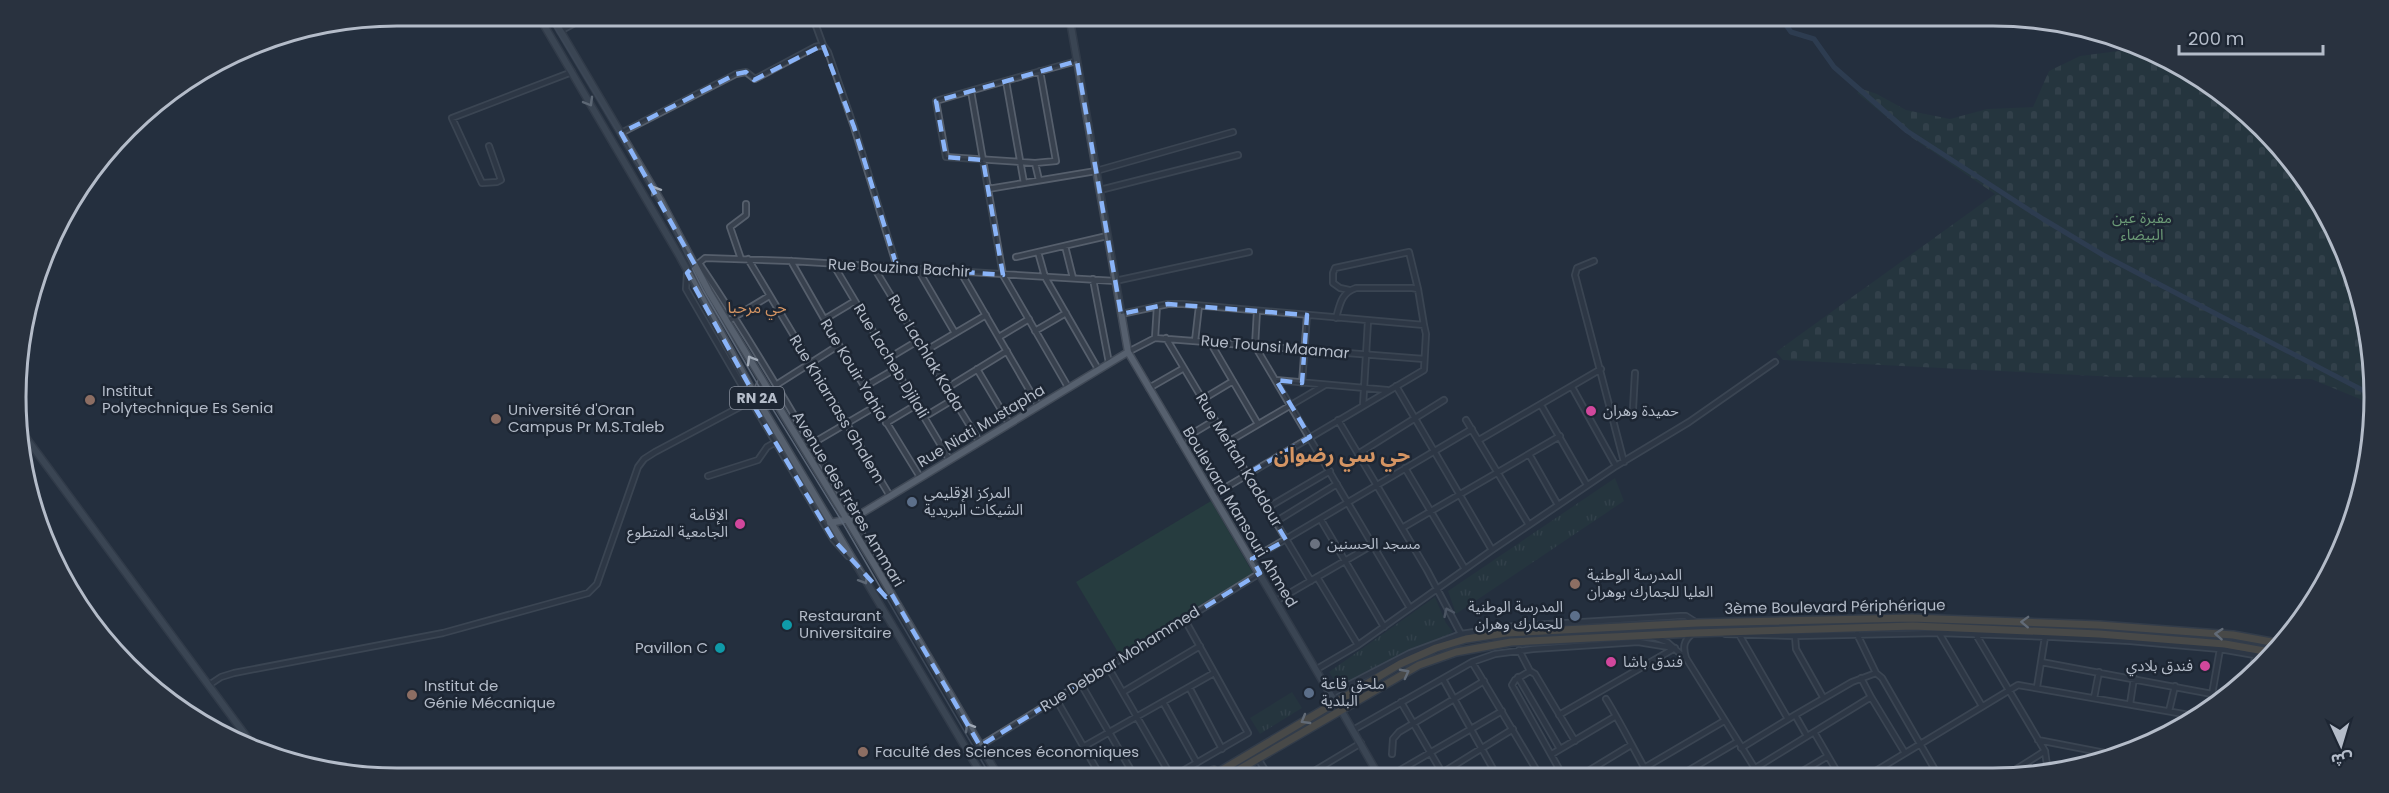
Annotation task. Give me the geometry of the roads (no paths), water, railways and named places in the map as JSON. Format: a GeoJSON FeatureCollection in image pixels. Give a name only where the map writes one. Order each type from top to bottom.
{"type":"FeatureCollection","features":[{"type":"Feature","properties":{"kind":"highway","name":"3ème Boulevard Périphérique"},"geometry":{"type":"LineString","coordinates":[[1222,768],[1400,664],[1436,648],[1466,639],[1506,633],[1696,623],[1911,618],[2099,625],[2233,635],[2270,642]]}},
{"type":"Feature","properties":{"kind":"highway","name":"3ème Boulevard Périphérique"},"geometry":{"type":"LineString","coordinates":[[1242,768],[1419,665],[1476,647],[1511,642],[1716,632],[1913,626],[1974,632],[2099,634],[2225,644],[2262,651]]}},
{"type":"Feature","properties":{"kind":"main road","name":"Avenue des Frères Ammari"},"geometry":{"type":"LineString","coordinates":[[545,26],[687,273],[753,396],[978,768]]}},
{"type":"Feature","properties":{"kind":"main road","name":"Avenue des Frères Ammari"},"geometry":{"type":"LineString","coordinates":[[557,26],[667,211],[709,292],[874,564],[993,768]]}},
{"type":"Feature","properties":{"kind":"main road","name":"Boulevard Mansouri Ahmed"},"geometry":{"type":"LineString","coordinates":[[1071,26],[1128,352],[1335,702]]}},
{"type":"Feature","properties":{"kind":"main road","name":"Rue Niati Mustapha"},"geometry":{"type":"LineString","coordinates":[[830,523],[854,518],[1128,352]]}},
{"type":"Feature","properties":{"kind":"main road"},"geometry":{"type":"LineString","coordinates":[[29,441],[245,735]]}},
{"type":"Feature","properties":{"kind":"main road"},"geometry":{"type":"LineString","coordinates":[[1341,710],[1375,768]]}},
{"type":"Feature","properties":{"kind":"street"},"geometry":{"type":"LineString","coordinates":[[560,31],[569,26]]}},
{"type":"Feature","properties":{"kind":"street"},"geometry":{"type":"LineString","coordinates":[[816,26],[828,52],[854,127],[897,267]]}},
{"type":"Feature","properties":{"kind":"street"},"geometry":{"type":"LineString","coordinates":[[621,133],[736,74],[746,72],[753,79],[757,78],[823,45]]}},
{"type":"Feature","properties":{"kind":"street"},"geometry":{"type":"LineString","coordinates":[[1040,71],[1056,161],[1035,163],[946,157],[936,101],[1040,71],[1077,61]]}},
{"type":"Feature","properties":{"kind":"street"},"geometry":{"type":"LineString","coordinates":[[489,146],[501,180],[482,183],[452,118],[572,72]]}},
{"type":"Feature","properties":{"kind":"street"},"geometry":{"type":"LineString","coordinates":[[1006,81],[1024,183]]}},
{"type":"Feature","properties":{"kind":"street"},"geometry":{"type":"LineString","coordinates":[[972,91],[1003,275],[1068,387]]}},
{"type":"Feature","properties":{"kind":"street"},"geometry":{"type":"LineString","coordinates":[[988,189],[1096,171],[1233,132]]}},
{"type":"Feature","properties":{"kind":"street"},"geometry":{"type":"LineString","coordinates":[[1100,190],[1238,155]]}},
{"type":"Feature","properties":{"kind":"street"},"geometry":{"type":"LineString","coordinates":[[1035,163],[1039,180]]}},
{"type":"Feature","properties":{"kind":"street"},"geometry":{"type":"LineString","coordinates":[[741,259],[730,227],[746,215],[746,204]]}},
{"type":"Feature","properties":{"kind":"street"},"geometry":{"type":"LineString","coordinates":[[1016,257],[1107,236]]}},
{"type":"Feature","properties":{"kind":"street"},"geometry":{"type":"LineString","coordinates":[[1065,246],[1073,278]]}},
{"type":"Feature","properties":{"kind":"street"},"geometry":{"type":"LineString","coordinates":[[1038,252],[1045,277],[1098,369]]}},
{"type":"Feature","properties":{"kind":"street","name":"Rue Bouzina Bachir"},"geometry":{"type":"LineString","coordinates":[[690,256],[1116,280],[1249,252]]}},
{"type":"Feature","properties":{"kind":"street"},"geometry":{"type":"LineString","coordinates":[[1213,495],[1424,370],[1426,334],[1418,289],[1409,252],[1335,268],[1333,283],[1340,288],[1349,290],[1356,288],[1418,289]]}},
{"type":"Feature","properties":{"kind":"street"},"geometry":{"type":"LineString","coordinates":[[687,273],[705,258]]}},
{"type":"Feature","properties":{"kind":"street","name":"Rue Khiarnass Ghalem"},"geometry":{"type":"LineString","coordinates":[[748,259],[890,496]]}},
{"type":"Feature","properties":{"kind":"street","name":"Rue Kouir Yahia"},"geometry":{"type":"LineString","coordinates":[[790,261],[920,477]]}},
{"type":"Feature","properties":{"kind":"street"},"geometry":{"type":"LineString","coordinates":[[1594,261],[1577,268],[1575,275],[1624,462]]}},
{"type":"Feature","properties":{"kind":"street","name":"Rue Lacheb Djilali"},"geometry":{"type":"LineString","coordinates":[[833,264],[949,459]]}},
{"type":"Feature","properties":{"kind":"street"},"geometry":{"type":"LineString","coordinates":[[697,265],[735,317],[776,385],[854,518],[866,541],[874,564]]}},
{"type":"Feature","properties":{"kind":"street","name":"Rue Lachlak Kada"},"geometry":{"type":"LineString","coordinates":[[873,266],[979,441]]}},
{"type":"Feature","properties":{"kind":"street"},"geometry":{"type":"LineString","coordinates":[[917,268],[955,333]]}},
{"type":"Feature","properties":{"kind":"street"},"geometry":{"type":"LineString","coordinates":[[960,271],[1038,405]]}},
{"type":"Feature","properties":{"kind":"street"},"geometry":{"type":"LineString","coordinates":[[1093,279],[1109,363]]}},
{"type":"Feature","properties":{"kind":"street"},"geometry":{"type":"LineString","coordinates":[[1336,318],[1342,298],[1349,290]]}},
{"type":"Feature","properties":{"kind":"street"},"geometry":{"type":"LineString","coordinates":[[728,321],[769,296]]}},
{"type":"Feature","properties":{"kind":"street"},"geometry":{"type":"LineString","coordinates":[[825,320],[855,301]]}},
{"type":"Feature","properties":{"kind":"street"},"geometry":{"type":"LineString","coordinates":[[1121,314],[1168,304],[1424,325]]}},
{"type":"Feature","properties":{"kind":"street"},"geometry":{"type":"LineString","coordinates":[[1155,338],[1156,306]]}},
{"type":"Feature","properties":{"kind":"street"},"geometry":{"type":"LineString","coordinates":[[1195,341],[1199,306]]}},
{"type":"Feature","properties":{"kind":"street"},"geometry":{"type":"LineString","coordinates":[[1257,311],[1255,346],[1410,608]]}},
{"type":"Feature","properties":{"kind":"street"},"geometry":{"type":"LineString","coordinates":[[1035,331],[1066,313]]}},
{"type":"Feature","properties":{"kind":"street"},"geometry":{"type":"LineString","coordinates":[[925,351],[986,315]]}},
{"type":"Feature","properties":{"kind":"street"},"geometry":{"type":"LineString","coordinates":[[1302,383],[1307,315]]}},
{"type":"Feature","properties":{"kind":"street"},"geometry":{"type":"LineString","coordinates":[[999,337],[1029,319]]}},
{"type":"Feature","properties":{"kind":"street"},"geometry":{"type":"LineString","coordinates":[[1363,406],[1368,321]]}},
{"type":"Feature","properties":{"kind":"street","name":"Rue Tounsi Maamar"},"geometry":{"type":"LineString","coordinates":[[1128,352],[1155,338],[1166,338],[1424,359]]}},
{"type":"Feature","properties":{"kind":"street","name":"Rue Meftah Kaddour"},"geometry":{"type":"LineString","coordinates":[[1166,338],[1311,581]]}},
{"type":"Feature","properties":{"kind":"street"},"geometry":{"type":"LineString","coordinates":[[889,358],[919,340]]}},
{"type":"Feature","properties":{"kind":"street"},"geometry":{"type":"LineString","coordinates":[[1210,342],[1258,424]]}},
{"type":"Feature","properties":{"kind":"street"},"geometry":{"type":"LineString","coordinates":[[776,385],[839,345]]}},
{"type":"Feature","properties":{"kind":"street"},"geometry":{"type":"LineString","coordinates":[[947,388],[1007,351]]}},
{"type":"Feature","properties":{"kind":"street"},"geometry":{"type":"LineString","coordinates":[[1317,669],[1358,645],[1587,485],[1689,422],[1775,362]]}},
{"type":"Feature","properties":{"kind":"street"},"geometry":{"type":"LineString","coordinates":[[1149,388],[1184,368]]}},
{"type":"Feature","properties":{"kind":"street"},"geometry":{"type":"LineString","coordinates":[[864,387],[895,369]]}},
{"type":"Feature","properties":{"kind":"street"},"geometry":{"type":"LineString","coordinates":[[977,369],[1009,423]]}},
{"type":"Feature","properties":{"kind":"street"},"geometry":{"type":"LineString","coordinates":[[1479,440],[1601,369]]}},
{"type":"Feature","properties":{"kind":"street"},"geometry":{"type":"LineString","coordinates":[[1612,416],[1630,412],[1633,409],[1635,373]]}},
{"type":"Feature","properties":{"kind":"street"},"geometry":{"type":"LineString","coordinates":[[209,685],[221,677],[234,673],[443,633],[588,593],[597,584],[630,486],[644,459],[744,404],[753,396],[762,379]]}},
{"type":"Feature","properties":{"kind":"street"},"geometry":{"type":"LineString","coordinates":[[1276,380],[1388,390]]}},
{"type":"Feature","properties":{"kind":"street"},"geometry":{"type":"LineString","coordinates":[[1203,399],[1233,381]]}},
{"type":"Feature","properties":{"kind":"street"},"geometry":{"type":"LineString","coordinates":[[1228,442],[1325,385]]}},
{"type":"Feature","properties":{"kind":"street"},"geometry":{"type":"LineString","coordinates":[[1396,386],[1492,550]]}},
{"type":"Feature","properties":{"kind":"street"},"geometry":{"type":"LineString","coordinates":[[1572,387],[1616,466]]}},
{"type":"Feature","properties":{"kind":"street"},"geometry":{"type":"LineString","coordinates":[[744,404],[753,396]]}},
{"type":"Feature","properties":{"kind":"street"},"geometry":{"type":"LineString","coordinates":[[753,396],[776,442],[833,539],[853,561]]}},
{"type":"Feature","properties":{"kind":"street"},"geometry":{"type":"LineString","coordinates":[[924,417],[954,399]]}},
{"type":"Feature","properties":{"kind":"street"},"geometry":{"type":"LineString","coordinates":[[1358,454],[1444,400]]}},
{"type":"Feature","properties":{"kind":"street"},"geometry":{"type":"LineString","coordinates":[[886,423],[916,405]]}},
{"type":"Feature","properties":{"kind":"street"},"geometry":{"type":"LineString","coordinates":[[1540,405],[1587,485]]}},
{"type":"Feature","properties":{"kind":"street"},"geometry":{"type":"LineString","coordinates":[[803,449],[876,406]]}},
{"type":"Feature","properties":{"kind":"street"},"geometry":{"type":"LineString","coordinates":[[1180,441],[1215,420]]}},
{"type":"Feature","properties":{"kind":"street"},"geometry":{"type":"LineString","coordinates":[[1338,420],[1438,588],[1461,634]]}},
{"type":"Feature","properties":{"kind":"street"},"geometry":{"type":"LineString","coordinates":[[1466,420],[1529,525]]}},
{"type":"Feature","properties":{"kind":"street"},"geometry":{"type":"LineString","coordinates":[[1252,560],[1472,429]]}},
{"type":"Feature","properties":{"kind":"street"},"geometry":{"type":"LineString","coordinates":[[1402,528],[1560,436]]}},
{"type":"Feature","properties":{"kind":"street"},"geometry":{"type":"LineString","coordinates":[[708,476],[758,460],[767,447],[776,442]]}},
{"type":"Feature","properties":{"kind":"street"},"geometry":{"type":"LineString","coordinates":[[1529,454],[1557,506]]}},
{"type":"Feature","properties":{"kind":"street"},"geometry":{"type":"LineString","coordinates":[[1406,468],[1465,569]]}},
{"type":"Feature","properties":{"kind":"street"},"geometry":{"type":"LineString","coordinates":[[1267,508],[1330,471]]}},
{"type":"Feature","properties":{"kind":"street"},"geometry":{"type":"LineString","coordinates":[[1275,522],[1338,484]]}},
{"type":"Feature","properties":{"kind":"street"},"geometry":{"type":"LineString","coordinates":[[1321,520],[1384,627]]}},
{"type":"Feature","properties":{"kind":"street"},"geometry":{"type":"LineString","coordinates":[[1276,601],[1374,544]]}},
{"type":"Feature","properties":{"kind":"street","name":"Rue Debbar Mohammed"},"geometry":{"type":"LineString","coordinates":[[980,746],[1260,573]]}},
{"type":"Feature","properties":{"kind":"street"},"geometry":{"type":"LineString","coordinates":[[1317,577],[1358,645]]}},
{"type":"Feature","properties":{"kind":"street"},"geometry":{"type":"LineString","coordinates":[[1331,694],[1410,653],[1461,634],[1514,626],[1681,616],[1686,616],[1696,623]]}},
{"type":"Feature","properties":{"kind":"street"},"geometry":{"type":"LineString","coordinates":[[1185,620],[1248,733],[1188,768]]}},
{"type":"Feature","properties":{"kind":"street"},"geometry":{"type":"LineString","coordinates":[[1716,632],[1740,636],[1974,632],[2220,649],[2256,655],[2255,659]]}},
{"type":"Feature","properties":{"kind":"street"},"geometry":{"type":"LineString","coordinates":[[1974,632],[2045,751],[2047,763]]}},
{"type":"Feature","properties":{"kind":"street"},"geometry":{"type":"LineString","coordinates":[[1686,658],[1684,645],[1686,639],[1694,633]]}},
{"type":"Feature","properties":{"kind":"street"},"geometry":{"type":"LineString","coordinates":[[1939,633],[1982,706]]}},
{"type":"Feature","properties":{"kind":"street"},"geometry":{"type":"LineString","coordinates":[[1857,634],[1876,673],[1882,678],[1934,768]]}},
{"type":"Feature","properties":{"kind":"street"},"geometry":{"type":"LineString","coordinates":[[1649,635],[1667,642],[1686,658],[1754,768]]}},
{"type":"Feature","properties":{"kind":"street"},"geometry":{"type":"LineString","coordinates":[[1740,636],[1788,719]]}},
{"type":"Feature","properties":{"kind":"street"},"geometry":{"type":"LineString","coordinates":[[1795,636],[1796,649],[1823,697]]}},
{"type":"Feature","properties":{"kind":"street"},"geometry":{"type":"LineString","coordinates":[[2037,687],[2045,637]]}},
{"type":"Feature","properties":{"kind":"street"},"geometry":{"type":"LineString","coordinates":[[1353,730],[1472,662],[1495,654],[1519,650],[1638,642],[1675,648]]}},
{"type":"Feature","properties":{"kind":"street"},"geometry":{"type":"LineString","coordinates":[[1123,692],[1200,646]]}},
{"type":"Feature","properties":{"kind":"street"},"geometry":{"type":"LineString","coordinates":[[1560,715],[1675,648]]}},
{"type":"Feature","properties":{"kind":"street"},"geometry":{"type":"LineString","coordinates":[[2041,662],[2212,694],[2220,649]]}},
{"type":"Feature","properties":{"kind":"street"},"geometry":{"type":"LineString","coordinates":[[1519,650],[1575,741]]}},
{"type":"Feature","properties":{"kind":"street"},"geometry":{"type":"LineString","coordinates":[[1472,662],[1535,768]]}},
{"type":"Feature","properties":{"kind":"street"},"geometry":{"type":"LineString","coordinates":[[1108,667],[1168,768]]}},
{"type":"Feature","properties":{"kind":"street"},"geometry":{"type":"LineString","coordinates":[[1530,671],[1518,677],[1512,684],[1559,768]]}},
{"type":"Feature","properties":{"kind":"street"},"geometry":{"type":"LineString","coordinates":[[2094,698],[2098,672]]}},
{"type":"Feature","properties":{"kind":"street"},"geometry":{"type":"LineString","coordinates":[[1083,747],[1215,673]]}},
{"type":"Feature","properties":{"kind":"street"},"geometry":{"type":"LineString","coordinates":[[1741,748],[1823,697],[1876,673]]}},
{"type":"Feature","properties":{"kind":"street"},"geometry":{"type":"LineString","coordinates":[[1518,677],[1560,750]]}},
{"type":"Feature","properties":{"kind":"street"},"geometry":{"type":"LineString","coordinates":[[1861,678],[1905,753]]}},
{"type":"Feature","properties":{"kind":"street"},"geometry":{"type":"LineString","coordinates":[[2130,704],[2134,678]]}},
{"type":"Feature","properties":{"kind":"street"},"geometry":{"type":"LineString","coordinates":[[1443,679],[1492,768]]}},
{"type":"Feature","properties":{"kind":"street"},"geometry":{"type":"LineString","coordinates":[[1392,754],[1393,739],[1399,732],[1484,681]]}},
{"type":"Feature","properties":{"kind":"street"},"geometry":{"type":"LineString","coordinates":[[1081,684],[1130,768]]}},
{"type":"Feature","properties":{"kind":"street"},"geometry":{"type":"LineString","coordinates":[[1880,768],[2018,685],[2184,714]]}},
{"type":"Feature","properties":{"kind":"street"},"geometry":{"type":"LineString","coordinates":[[2169,711],[2175,686]]}},
{"type":"Feature","properties":{"kind":"street"},"geometry":{"type":"LineString","coordinates":[[1189,687],[1222,749]]}},
{"type":"Feature","properties":{"kind":"street"},"geometry":{"type":"LineString","coordinates":[[1757,768],[1871,697]]}},
{"type":"Feature","properties":{"kind":"street"},"geometry":{"type":"LineString","coordinates":[[1056,699],[1096,768]]}},
{"type":"Feature","properties":{"kind":"street"},"geometry":{"type":"LineString","coordinates":[[1606,699],[1629,736],[1631,745],[1644,768],[1724,721]]}},
{"type":"Feature","properties":{"kind":"street"},"geometry":{"type":"LineString","coordinates":[[1163,702],[1197,763]]}},
{"type":"Feature","properties":{"kind":"street"},"geometry":{"type":"LineString","coordinates":[[1401,702],[1439,768]]}},
{"type":"Feature","properties":{"kind":"street"},"geometry":{"type":"LineString","coordinates":[[1404,768],[1502,711]]}},
{"type":"Feature","properties":{"kind":"street"},"geometry":{"type":"LineString","coordinates":[[1795,715],[1807,736]]}},
{"type":"Feature","properties":{"kind":"street"},"geometry":{"type":"LineString","coordinates":[[1552,754],[1616,716]]}},
{"type":"Feature","properties":{"kind":"street"},"geometry":{"type":"LineString","coordinates":[[1452,768],[1513,729]]}},
{"type":"Feature","properties":{"kind":"street"},"geometry":{"type":"LineString","coordinates":[[1814,732],[1835,768]]}},
{"type":"Feature","properties":{"kind":"street"},"geometry":{"type":"LineString","coordinates":[[2038,740],[2099,752]]}},
{"type":"Feature","properties":{"kind":"street"},"geometry":{"type":"LineString","coordinates":[[1695,768],[1737,742]]}},
{"type":"Feature","properties":{"kind":"street"},"geometry":{"type":"LineString","coordinates":[[1319,768],[1361,743]]}},
{"type":"Feature","properties":{"kind":"street"},"geometry":{"type":"LineString","coordinates":[[1593,768],[1631,745]]}},
{"type":"Feature","properties":{"kind":"street"},"geometry":{"type":"LineString","coordinates":[[2020,767],[2045,751]]}},
{"type":"Feature","properties":{"kind":"street"},"geometry":{"type":"LineString","coordinates":[[1808,768],[1828,756]]}},
{"type":"Feature","properties":{"kind":"street"},"geometry":{"type":"LineString","coordinates":[[1258,759],[1264,768]]}},
{"type":"Feature","properties":{"kind":"waterway"},"geometry":{"type":"LineString","coordinates":[[1787,26],[1791,32],[1814,39],[1834,67],[1907,131],[2043,219],[2103,255],[2364,391]]}},
{"type":"Feature","properties":{"kind":"tram line"},"geometry":{"type":"LineString","coordinates":[[554,26],[663,208],[703,290],[761,390],[841,520],[986,768]]}},
{"type":"Feature","properties":{"kind":"place","name":"Institut Polytechnique Es Senia"},"geometry":{"type":"Point","coordinates":[90,400]}},
{"type":"Feature","properties":{"kind":"place","name":"حميدة وهران"},"geometry":{"type":"Point","coordinates":[1591,411]}},
{"type":"Feature","properties":{"kind":"place","name":"Université d'Oran Campus Pr M.S.Taleb"},"geometry":{"type":"Point","coordinates":[496,419]}},
{"type":"Feature","properties":{"kind":"place","name":"المركز الإقليمي الشيكات البريدية"},"geometry":{"type":"Point","coordinates":[912,502]}},
{"type":"Feature","properties":{"kind":"place","name":"الإقامة الجامعية المتطوع"},"geometry":{"type":"Point","coordinates":[740,524]}},
{"type":"Feature","properties":{"kind":"place","name":"مسجد الحسنين"},"geometry":{"type":"Point","coordinates":[1315,544]}},
{"type":"Feature","properties":{"kind":"place","name":"المدرسة الوطنية العليا للجمارك بوهران"},"geometry":{"type":"Point","coordinates":[1575,584]}},
{"type":"Feature","properties":{"kind":"place","name":"المدرسة الوطنية للجمارك وهران"},"geometry":{"type":"Point","coordinates":[1575,616]}},
{"type":"Feature","properties":{"kind":"place","name":"Restaurant Universitaire"},"geometry":{"type":"Point","coordinates":[787,625]}},
{"type":"Feature","properties":{"kind":"place","name":"Pavillon C"},"geometry":{"type":"Point","coordinates":[720,648]}},
{"type":"Feature","properties":{"kind":"place","name":"فندق باشا"},"geometry":{"type":"Point","coordinates":[1611,662]}},
{"type":"Feature","properties":{"kind":"place","name":"فندق بلادي"},"geometry":{"type":"Point","coordinates":[2205,666]}},
{"type":"Feature","properties":{"kind":"place","name":"ملحق قاعة البلدية"},"geometry":{"type":"Point","coordinates":[1309,693]}},
{"type":"Feature","properties":{"kind":"place","name":"Institut de Génie Mécanique"},"geometry":{"type":"Point","coordinates":[412,695]}},
{"type":"Feature","properties":{"kind":"place","name":"Faculté des Sciences économiques"},"geometry":{"type":"Point","coordinates":[863,752]}},
{"type":"Feature","properties":{"kind":"district","name":"حي مرحبا"},"geometry":{"type":"Point","coordinates":[757,307]}},
{"type":"Feature","properties":{"kind":"district","name":"حي سي رضوان"},"geometry":{"type":"Point","coordinates":[1342,455]}},
{"type":"Feature","properties":{"kind":"park label","name":"مقبرة عين البيضاء"},"geometry":{"type":"Point","coordinates":[2142,226]}}]}
